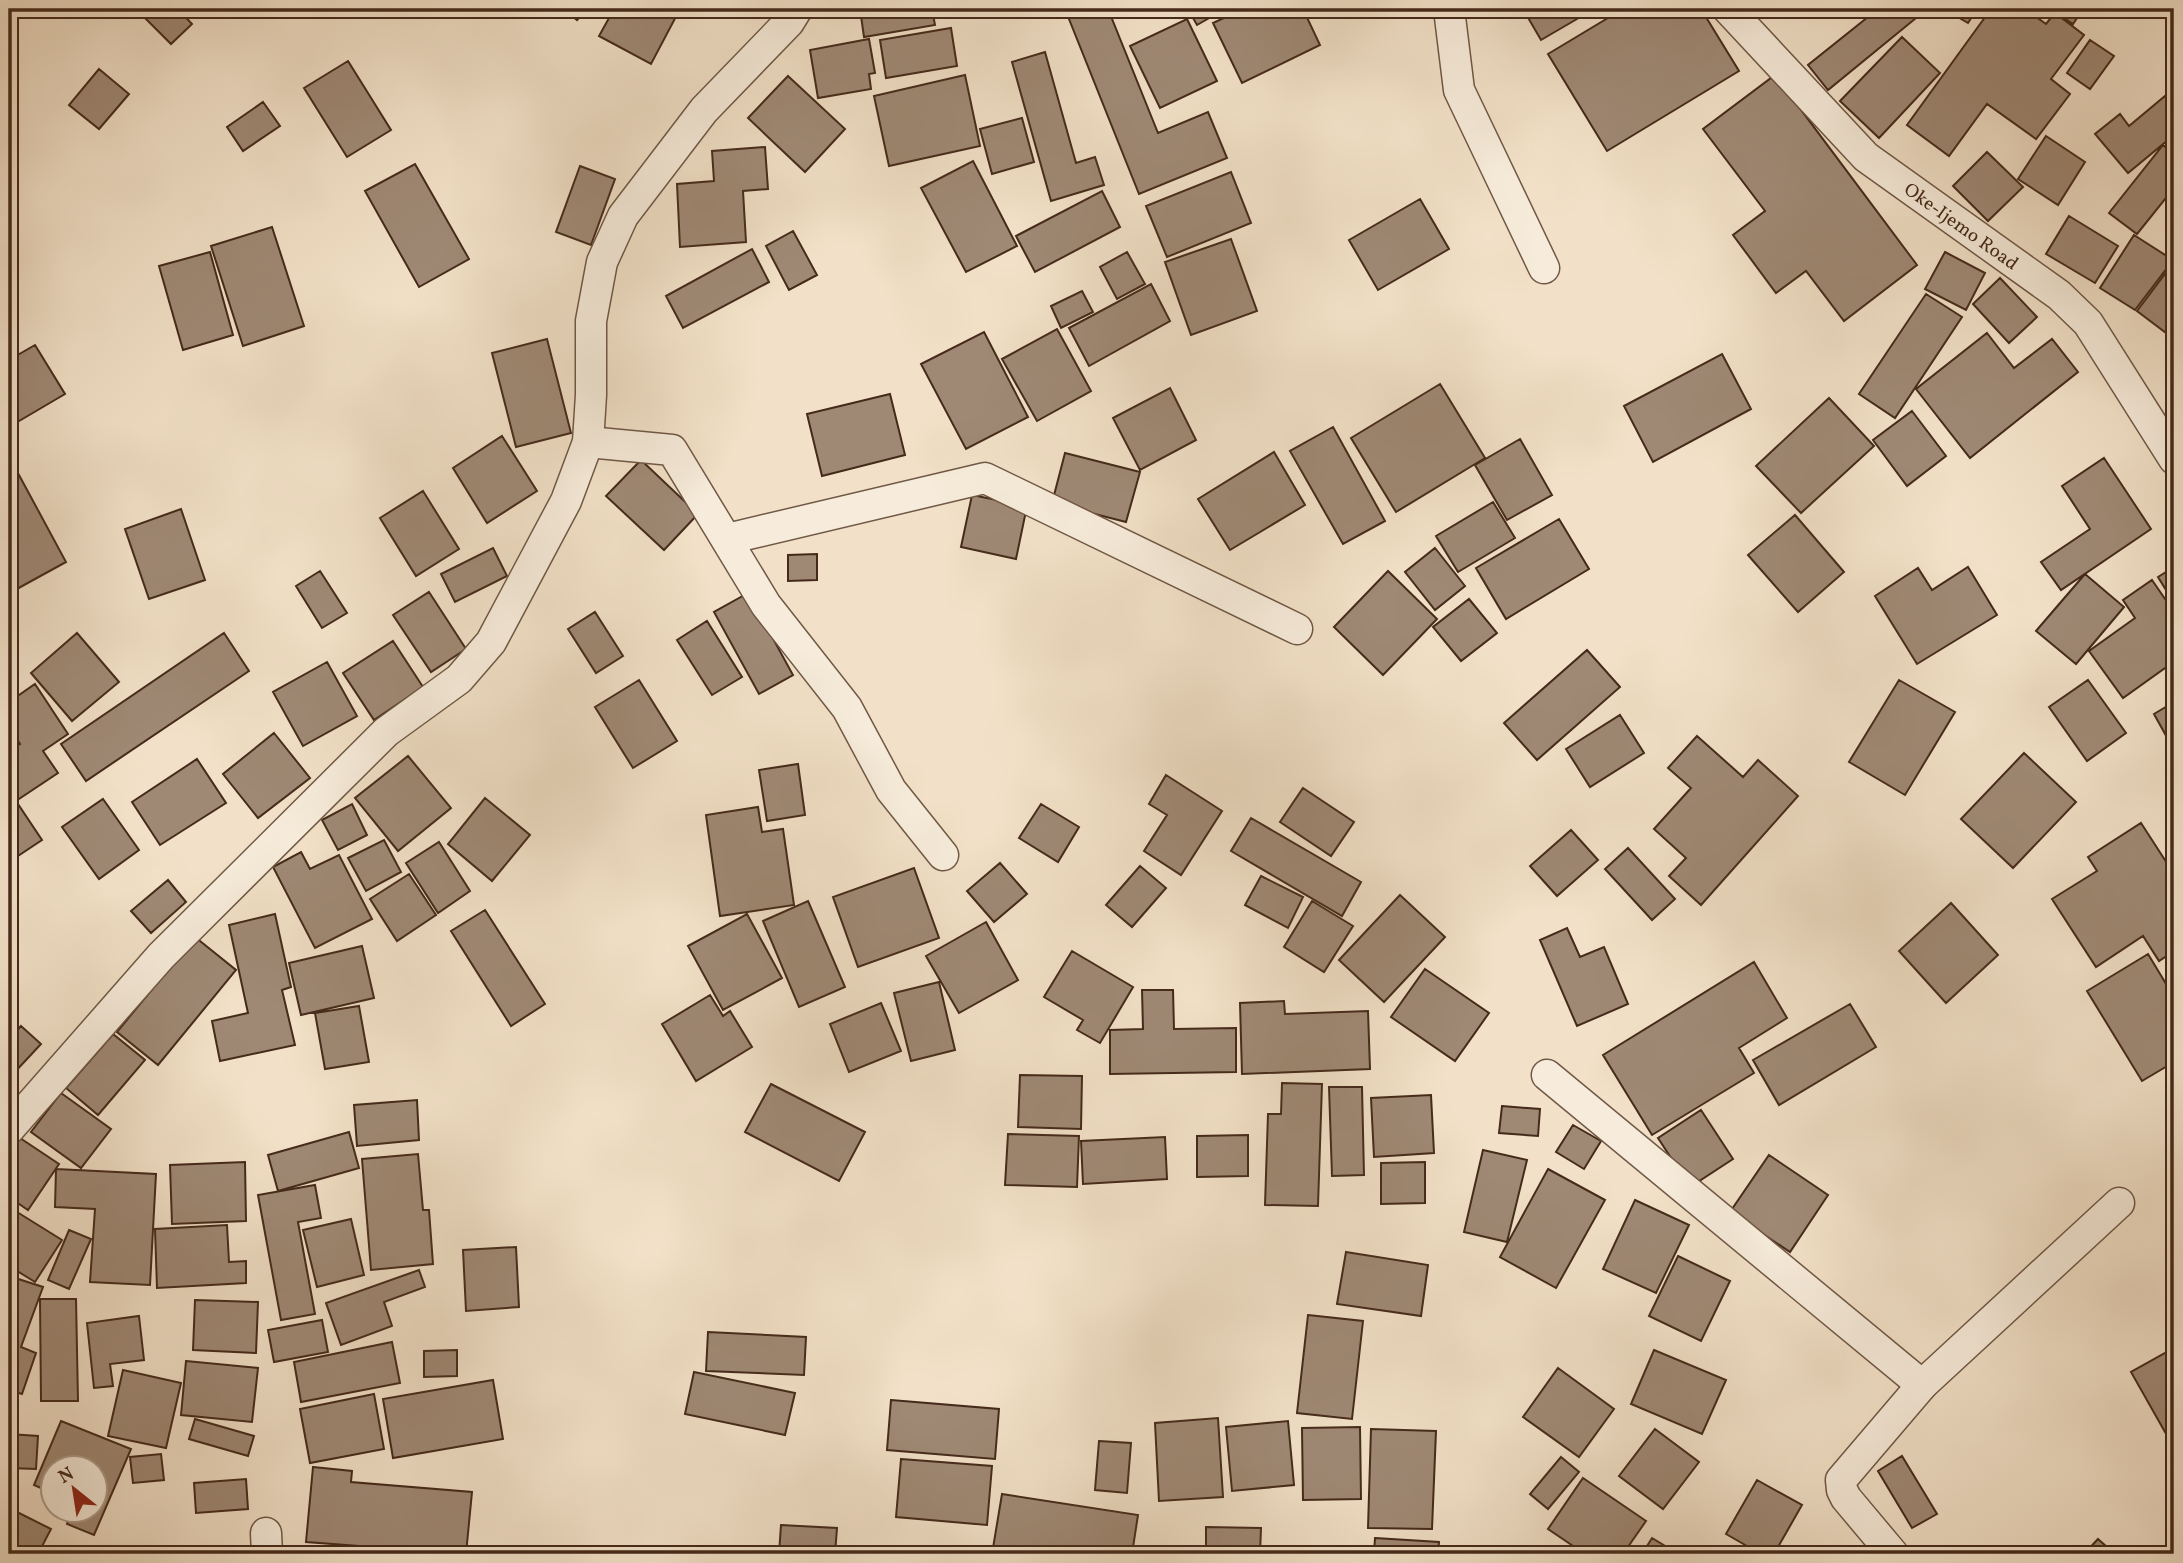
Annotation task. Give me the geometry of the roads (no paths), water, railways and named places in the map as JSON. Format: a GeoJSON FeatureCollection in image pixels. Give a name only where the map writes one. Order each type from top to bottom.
{"type":"FeatureCollection","features":[{"type":"Feature","properties":{"kind":"street"},"geometry":{"type":"LineString","coordinates":[[9,1129],[162,956],[386,732],[459,678],[491,642],[566,501],[588,442],[591,321],[602,262],[623,216],[704,110],[789,22],[797,9]]}},
{"type":"Feature","properties":{"kind":"street"},"geometry":{"type":"LineString","coordinates":[[1450,9],[1459,90],[1544,268]]}},
{"type":"Feature","properties":{"kind":"street","name":"Oke-Ijemo Road"},"geometry":{"type":"LineString","coordinates":[[1728,9],[1866,157],[2059,295],[2088,323],[2174,459]]}},
{"type":"Feature","properties":{"kind":"street"},"geometry":{"type":"LineString","coordinates":[[588,442],[672,450],[766,605],[848,708],[891,790],[943,855]]}},
{"type":"Feature","properties":{"kind":"street"},"geometry":{"type":"LineString","coordinates":[[727,538],[985,478],[1297,629]]}},
{"type":"Feature","properties":{"kind":"street"},"geometry":{"type":"LineString","coordinates":[[1547,1075],[1922,1385]]}},
{"type":"Feature","properties":{"kind":"street"},"geometry":{"type":"LineString","coordinates":[[1892,1554],[1846,1498],[1841,1480],[1922,1385],[2119,1203]]}}]}
